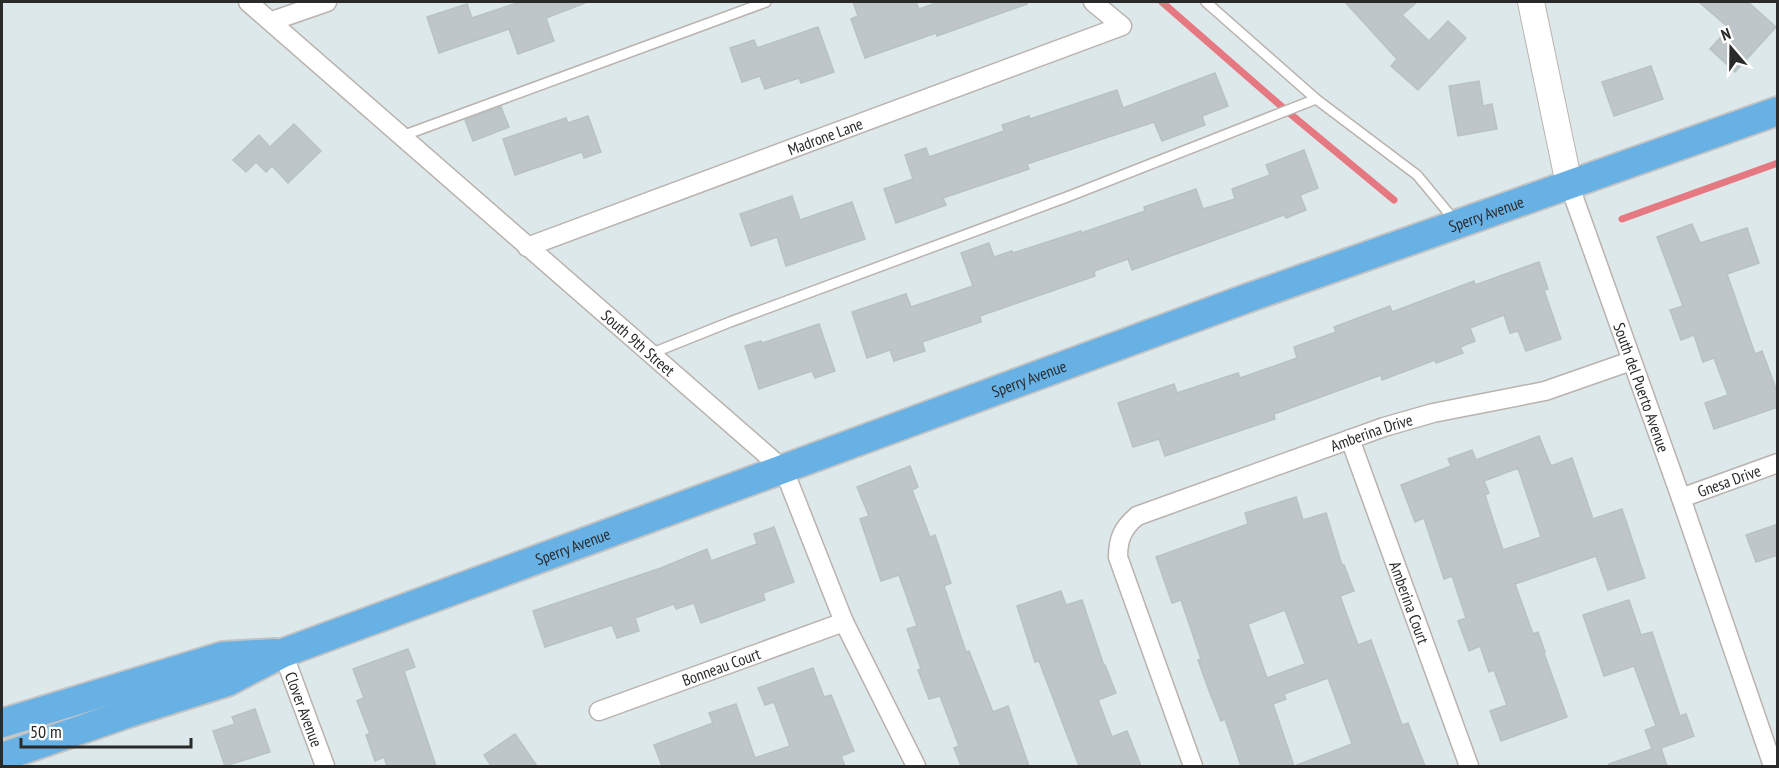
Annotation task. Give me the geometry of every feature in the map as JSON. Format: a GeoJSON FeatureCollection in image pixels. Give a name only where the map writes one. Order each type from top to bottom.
{"type":"FeatureCollection","features":[{"type":"Feature","properties":{"kind":"main road","name":"Sperry Avenue"},"geometry":{"type":"LineString","coordinates":[[2,757],[227,682],[283,653],[1245,299],[1778,111]]}},
{"type":"Feature","properties":{"kind":"main road","name":"Sperry Avenue"},"geometry":{"type":"LineString","coordinates":[[2,723],[223,656],[283,653]]}},
{"type":"Feature","properties":{"kind":"street"},"geometry":{"type":"LineString","coordinates":[[272,21],[327,2]]}},
{"type":"Feature","properties":{"kind":"street","name":"Madrone Lane"},"geometry":{"type":"LineString","coordinates":[[527,247],[1122,26],[1093,2]]}},
{"type":"Feature","properties":{"kind":"street","name":"South 9th Street"},"geometry":{"type":"LineString","coordinates":[[252,3],[527,247],[784,470],[844,622],[916,766]]}},
{"type":"Feature","properties":{"kind":"street","name":"South del Puerto Avenue"},"geometry":{"type":"LineString","coordinates":[[1532,3],[1569,184],[1681,498],[1773,766]]}},
{"type":"Feature","properties":{"kind":"street","name":"Amberina Drive"},"geometry":{"type":"LineString","coordinates":[[1193,766],[1118,557],[1118,545],[1122,532],[1137,516],[1384,427],[1433,413],[1545,391],[1631,361]]}},
{"type":"Feature","properties":{"kind":"street","name":"Amberina Court"},"geometry":{"type":"LineString","coordinates":[[1350,439],[1469,766]]}},
{"type":"Feature","properties":{"kind":"street","name":"Gnesa Drive"},"geometry":{"type":"LineString","coordinates":[[1681,498],[1778,463]]}},
{"type":"Feature","properties":{"kind":"street","name":"Bonneau Court"},"geometry":{"type":"LineString","coordinates":[[599,711],[844,622]]}},
{"type":"Feature","properties":{"kind":"street","name":"Clover Avenue"},"geometry":{"type":"LineString","coordinates":[[283,653],[325,766]]}},
{"type":"Feature","properties":{"kind":"lane"},"geometry":{"type":"LineString","coordinates":[[402,136],[766,2]]}},
{"type":"Feature","properties":{"kind":"lane"},"geometry":{"type":"LineString","coordinates":[[1206,2],[1316,99],[1417,175],[1457,224]]}},
{"type":"Feature","properties":{"kind":"lane"},"geometry":{"type":"LineString","coordinates":[[650,354],[730,321],[1067,197],[1316,99]]}},
{"type":"Feature","properties":{"kind":"building"},"geometry":{"type":"Polygon","coordinates":[[[520,2],[585,3],[546,18],[554,41],[518,54],[509,29],[439,53],[427,17],[467,4],[472,18],[520,2]]]}},
{"type":"Feature","properties":{"kind":"building"},"geometry":{"type":"Polygon","coordinates":[[[853,2],[916,2],[919,9],[939,2],[1026,2],[1027,4],[937,36],[936,33],[865,58],[851,19],[858,16],[853,2]]]}},
{"type":"Feature","properties":{"kind":"building"},"geometry":{"type":"Polygon","coordinates":[[[1345,2],[1417,2],[1402,15],[1429,41],[1448,21],[1466,38],[1418,90],[1391,66],[1397,59],[1345,2]]]}},
{"type":"Feature","properties":{"kind":"building"},"geometry":{"type":"Polygon","coordinates":[[[1699,2],[1748,2],[1776,27],[1735,72],[1710,49],[1729,28],[1699,2]]]}},
{"type":"Feature","properties":{"kind":"building"},"geometry":{"type":"Polygon","coordinates":[[[818,27],[834,72],[801,83],[799,78],[765,89],[760,76],[742,82],[730,48],[754,40],[757,48],[818,27]]]}},
{"type":"Feature","properties":{"kind":"building"},"geometry":{"type":"Polygon","coordinates":[[[1651,66],[1663,99],[1614,116],[1602,82],[1651,66]]]}},
{"type":"Feature","properties":{"kind":"building"},"geometry":{"type":"Polygon","coordinates":[[[1215,73],[1228,106],[1202,116],[1205,125],[1162,141],[1154,122],[1027,164],[1029,169],[943,198],[946,205],[896,223],[884,189],[913,179],[905,155],[926,148],[929,157],[1004,131],[1002,125],[1029,116],[1030,119],[1117,90],[1123,108],[1215,73]]]}},
{"type":"Feature","properties":{"kind":"building"},"geometry":{"type":"Polygon","coordinates":[[[1479,81],[1483,106],[1492,104],[1497,129],[1458,136],[1449,86],[1479,81]]]}},
{"type":"Feature","properties":{"kind":"building"},"geometry":{"type":"Polygon","coordinates":[[[501,107],[509,127],[473,141],[465,120],[501,107]]]}},
{"type":"Feature","properties":{"kind":"building"},"geometry":{"type":"Polygon","coordinates":[[[588,116],[601,152],[584,158],[582,152],[515,175],[503,139],[566,118],[568,123],[588,116]]]}},
{"type":"Feature","properties":{"kind":"building"},"geometry":{"type":"Polygon","coordinates":[[[294,124],[321,151],[288,183],[272,166],[266,172],[256,162],[246,172],[233,160],[259,135],[270,147],[294,124]]]}},
{"type":"Feature","properties":{"kind":"building"},"geometry":{"type":"Polygon","coordinates":[[[1304,150],[1318,188],[1300,195],[1306,210],[1286,218],[1284,215],[1132,270],[1128,259],[1094,271],[1095,276],[980,316],[981,322],[922,342],[925,351],[894,361],[890,350],[867,358],[852,312],[906,294],[911,307],[973,286],[961,253],[989,243],[994,257],[1012,251],[1013,253],[1145,211],[1144,207],[1196,189],[1203,209],[1235,199],[1232,189],[1270,175],[1266,165],[1304,150]]]}},
{"type":"Feature","properties":{"kind":"building"},"geometry":{"type":"Polygon","coordinates":[[[792,196],[800,220],[852,202],[865,239],[786,266],[777,237],[751,246],[740,214],[792,196]]]}},
{"type":"Feature","properties":{"kind":"building"},"geometry":{"type":"Polygon","coordinates":[[[1692,224],[1700,243],[1747,228],[1759,263],[1727,274],[1755,354],[1762,351],[1778,394],[1778,407],[1714,429],[1705,403],[1728,395],[1714,358],[1703,362],[1694,335],[1681,340],[1670,310],[1683,306],[1657,237],[1692,224]]]}},
{"type":"Feature","properties":{"kind":"building"},"geometry":{"type":"Polygon","coordinates":[[[1539,262],[1548,289],[1544,290],[1561,339],[1526,351],[1518,331],[1510,333],[1504,315],[1470,328],[1475,341],[1460,347],[1463,353],[1436,363],[1435,360],[1382,380],[1381,375],[1274,414],[1275,419],[1165,456],[1159,439],[1133,447],[1118,403],[1174,384],[1177,393],[1238,373],[1240,378],[1297,358],[1294,347],[1336,332],[1334,327],[1390,306],[1392,312],[1474,281],[1475,285],[1539,262]]]}},
{"type":"Feature","properties":{"kind":"building"},"geometry":{"type":"Polygon","coordinates":[[[819,324],[835,371],[815,378],[812,371],[759,389],[745,346],[761,341],[762,343],[819,324]]]}},
{"type":"Feature","properties":{"kind":"building"},"geometry":{"type":"Polygon","coordinates":[[[1539,436],[1551,466],[1572,458],[1593,519],[1622,509],[1645,578],[1608,590],[1596,556],[1515,584],[1533,634],[1538,632],[1567,717],[1501,741],[1490,711],[1507,705],[1494,670],[1489,672],[1480,646],[1469,651],[1458,621],[1466,618],[1452,576],[1444,579],[1424,518],[1415,522],[1401,485],[1451,466],[1448,459],[1472,450],[1476,460],[1539,436]],[[1518,468],[1484,481],[1489,493],[1485,495],[1503,550],[1541,537],[1518,468]]]}},
{"type":"Feature","properties":{"kind":"building"},"geometry":{"type":"Polygon","coordinates":[[[910,466],[918,487],[912,490],[930,537],[935,535],[951,583],[944,586],[966,652],[969,651],[993,712],[1008,706],[1029,766],[961,766],[954,748],[959,746],[940,696],[929,699],[918,670],[921,669],[907,629],[917,626],[899,575],[881,581],[860,519],[869,516],[857,487],[910,466]]]}},
{"type":"Feature","properties":{"kind":"building"},"geometry":{"type":"Polygon","coordinates":[[[1296,497],[1303,520],[1326,513],[1342,565],[1344,565],[1354,591],[1340,596],[1358,645],[1371,640],[1402,725],[1408,723],[1425,766],[1297,766],[1352,744],[1328,678],[1284,694],[1286,699],[1273,704],[1294,766],[1241,766],[1225,719],[1221,721],[1208,688],[1198,660],[1201,659],[1181,600],[1172,603],[1156,557],[1248,524],[1245,513],[1296,497]],[[1285,610],[1248,624],[1267,678],[1305,664],[1285,610]]]}},
{"type":"Feature","properties":{"kind":"building"},"geometry":{"type":"Polygon","coordinates":[[[1778,524],[1778,555],[1756,562],[1746,535],[1778,524]]]}},
{"type":"Feature","properties":{"kind":"building"},"geometry":{"type":"Polygon","coordinates":[[[774,527],[794,582],[763,593],[765,600],[701,623],[694,603],[676,609],[674,604],[635,618],[639,631],[617,638],[612,625],[545,647],[533,611],[661,568],[707,549],[711,561],[757,544],[754,534],[774,527]]]}},
{"type":"Feature","properties":{"kind":"building"},"geometry":{"type":"Polygon","coordinates":[[[1061,591],[1066,605],[1082,600],[1104,666],[1116,693],[1098,700],[1112,737],[1127,731],[1141,766],[1079,766],[1039,661],[1035,662],[1017,606],[1061,591]]]}},
{"type":"Feature","properties":{"kind":"building"},"geometry":{"type":"Polygon","coordinates":[[[1629,600],[1641,635],[1652,632],[1680,716],[1686,714],[1694,736],[1661,748],[1667,766],[1609,766],[1609,764],[1652,749],[1645,730],[1656,726],[1634,666],[1604,676],[1583,615],[1629,600]]]}},
{"type":"Feature","properties":{"kind":"building"},"geometry":{"type":"Polygon","coordinates":[[[408,649],[415,667],[404,671],[436,766],[387,766],[384,757],[375,761],[366,735],[370,734],[357,701],[364,698],[353,669],[408,649]]]}},
{"type":"Feature","properties":{"kind":"building"},"geometry":{"type":"Polygon","coordinates":[[[813,668],[824,697],[831,695],[854,751],[841,756],[845,766],[662,766],[654,745],[713,723],[709,713],[736,704],[755,758],[790,746],[774,702],[765,705],[758,688],[813,668]]]}},
{"type":"Feature","properties":{"kind":"building"},"geometry":{"type":"Polygon","coordinates":[[[255,709],[270,752],[225,766],[213,731],[235,724],[232,717],[255,709]]]}},
{"type":"Feature","properties":{"kind":"building"},"geometry":{"type":"Polygon","coordinates":[[[515,734],[537,766],[491,766],[484,755],[515,734]]]}},
{"type":"Feature","properties":{"kind":"waterway"},"geometry":{"type":"LineString","coordinates":[[1162,2],[1288,112],[1394,200]]}},
{"type":"Feature","properties":{"kind":"waterway"},"geometry":{"type":"LineString","coordinates":[[1622,219],[1778,163]]}}]}
